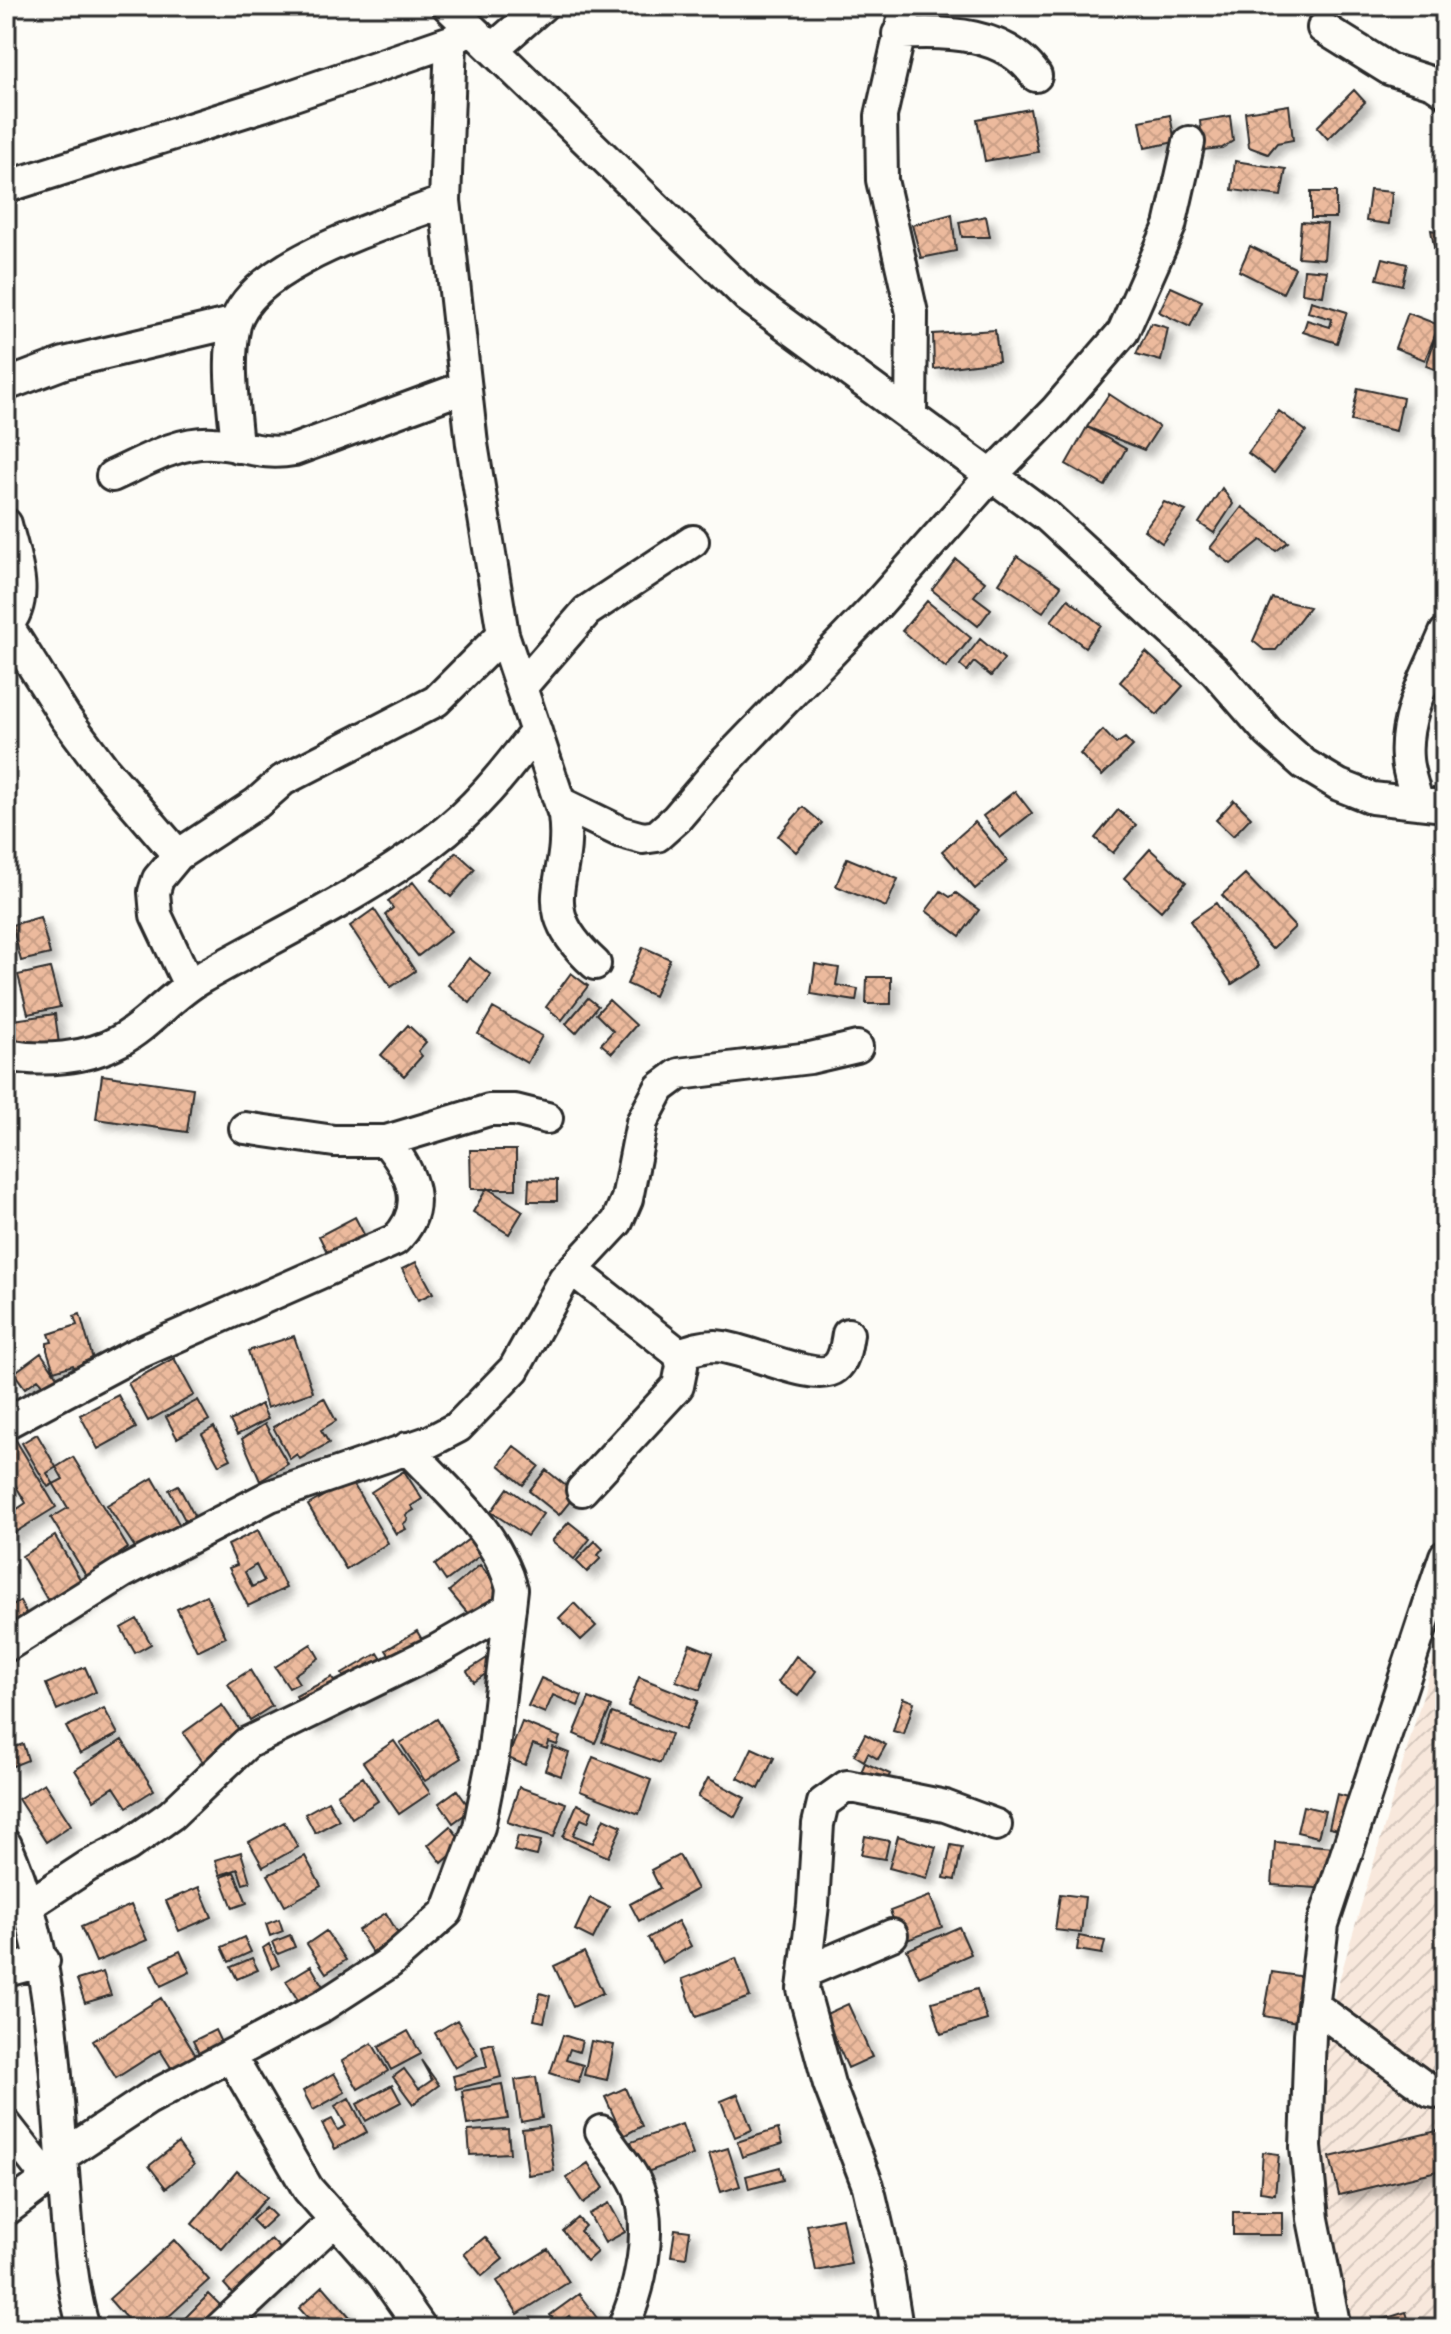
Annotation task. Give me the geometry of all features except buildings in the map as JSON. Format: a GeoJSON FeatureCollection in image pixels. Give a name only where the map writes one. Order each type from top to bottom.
{"type":"FeatureCollection","features":[{"type":"Feature","properties":{"kind":"street"},"geometry":{"type":"LineString","coordinates":[[448,6],[472,39],[748,297],[1048,517],[1215,671],[1268,732],[1304,764],[1339,785],[1372,798],[1431,804]]}},
{"type":"Feature","properties":{"kind":"street"},"geometry":{"type":"LineString","coordinates":[[6,187],[472,39],[542,6]]}},
{"type":"Feature","properties":{"kind":"street"},"geometry":{"type":"LineString","coordinates":[[911,417],[912,313],[882,180],[881,116],[902,20],[935,32],[993,41],[1007,48],[1036,76]]}},
{"type":"Feature","properties":{"kind":"street"},"geometry":{"type":"LineString","coordinates":[[1323,28],[1379,64],[1433,83],[1445,91]]}},
{"type":"Feature","properties":{"kind":"street"},"geometry":{"type":"LineString","coordinates":[[472,39],[445,201],[465,387],[503,634],[523,685],[543,761],[561,803],[566,830],[558,875],[559,917],[570,939],[595,964]]}},
{"type":"Feature","properties":{"kind":"street"},"geometry":{"type":"LineString","coordinates":[[561,803],[621,832],[643,838],[657,836],[876,606],[1123,332],[1170,226],[1189,142]]}},
{"type":"Feature","properties":{"kind":"street"},"geometry":{"type":"LineString","coordinates":[[237,447],[231,369],[236,322],[254,291],[304,258],[445,201]]}},
{"type":"Feature","properties":{"kind":"street"},"geometry":{"type":"LineString","coordinates":[[6,385],[64,363],[236,322]]}},
{"type":"Feature","properties":{"kind":"street"},"geometry":{"type":"LineString","coordinates":[[112,476],[178,446],[211,442],[270,454],[294,450],[465,387]]}},
{"type":"Feature","properties":{"kind":"street"},"geometry":{"type":"LineString","coordinates":[[6,524],[20,584],[19,611],[7,626],[65,717],[104,769],[178,855]]}},
{"type":"Feature","properties":{"kind":"street"},"geometry":{"type":"LineString","coordinates":[[523,685],[587,611],[693,541]]}},
{"type":"Feature","properties":{"kind":"street"},"geometry":{"type":"LineString","coordinates":[[1431,804],[1407,759],[1408,735],[1416,700],[1445,633]]}},
{"type":"Feature","properties":{"kind":"street"},"geometry":{"type":"LineString","coordinates":[[189,985],[156,915],[154,892],[158,879],[178,855],[257,803],[283,780],[436,701],[503,634]]}},
{"type":"Feature","properties":{"kind":"street"},"geometry":{"type":"LineString","coordinates":[[12,1063],[67,1058],[118,1042],[189,985],[298,927],[432,843],[502,777],[536,731]]}},
{"type":"Feature","properties":{"kind":"street"},"geometry":{"type":"LineString","coordinates":[[6,1646],[122,1573],[270,1496],[431,1441],[458,1427],[514,1369],[564,1279],[617,1222],[627,1199],[642,1122],[660,1088],[679,1074],[810,1058],[857,1047]]}},
{"type":"Feature","properties":{"kind":"street"},"geometry":{"type":"LineString","coordinates":[[245,1128],[334,1141],[386,1141],[489,1110],[515,1110],[547,1118]]}},
{"type":"Feature","properties":{"kind":"street"},"geometry":{"type":"LineString","coordinates":[[6,1423],[132,1356],[355,1261],[395,1240],[411,1225],[415,1199],[398,1156],[386,1141]]}},
{"type":"Feature","properties":{"kind":"street"},"geometry":{"type":"LineString","coordinates":[[573,1270],[679,1354],[682,1366],[678,1386],[582,1490]]}},
{"type":"Feature","properties":{"kind":"street"},"geometry":{"type":"LineString","coordinates":[[679,1354],[698,1347],[717,1346],[763,1356],[817,1374],[837,1367],[844,1355],[848,1334]]}},
{"type":"Feature","properties":{"kind":"street"},"geometry":{"type":"LineString","coordinates":[[6,2210],[57,2167],[148,2099],[232,2058],[389,1963],[447,1912],[479,1827],[493,1757],[512,1589],[506,1565],[495,1544],[407,1448]]}},
{"type":"Feature","properties":{"kind":"street"},"geometry":{"type":"LineString","coordinates":[[1335,2328],[1313,2219],[1306,2147],[1313,2005],[1323,1924],[1445,1556]]}},
{"type":"Feature","properties":{"kind":"street"},"geometry":{"type":"LineString","coordinates":[[30,1904],[127,1846],[171,1815],[247,1743],[437,1650],[510,1608]]}},
{"type":"Feature","properties":{"kind":"street"},"geometry":{"type":"LineString","coordinates":[[897,2328],[868,2186],[829,2084],[803,1989],[818,1824],[823,1803],[834,1792],[847,1786],[909,1797],[996,1825]]}},
{"type":"Feature","properties":{"kind":"street"},"geometry":{"type":"LineString","coordinates":[[6,1845],[30,1904],[44,1961],[57,2167],[77,2305],[84,2328]]}},
{"type":"Feature","properties":{"kind":"street"},"geometry":{"type":"LineString","coordinates":[[805,1972],[892,1935]]}},
{"type":"Feature","properties":{"kind":"street"},"geometry":{"type":"LineString","coordinates":[[6,1971],[44,1961]]}},
{"type":"Feature","properties":{"kind":"street"},"geometry":{"type":"LineString","coordinates":[[1313,2005],[1430,2091],[1445,2094]]}},
{"type":"Feature","properties":{"kind":"street"},"geometry":{"type":"LineString","coordinates":[[232,2058],[275,2138],[308,2189],[383,2274],[421,2328]]}},
{"type":"Feature","properties":{"kind":"street"},"geometry":{"type":"LineString","coordinates":[[6,2125],[57,2167]]}},
{"type":"Feature","properties":{"kind":"street"},"geometry":{"type":"LineString","coordinates":[[601,2131],[638,2186],[645,2215],[640,2271],[627,2326]]}},
{"type":"Feature","properties":{"kind":"street"},"geometry":{"type":"LineString","coordinates":[[220,2328],[335,2220]]}},
{"type":"Feature","properties":{"kind":"shaded area"},"geometry":{"type":"Polygon","coordinates":[[[1445,1620],[1445,2328],[1320,2328],[1314,2316],[1323,2035],[1445,1620]]]}}]}
